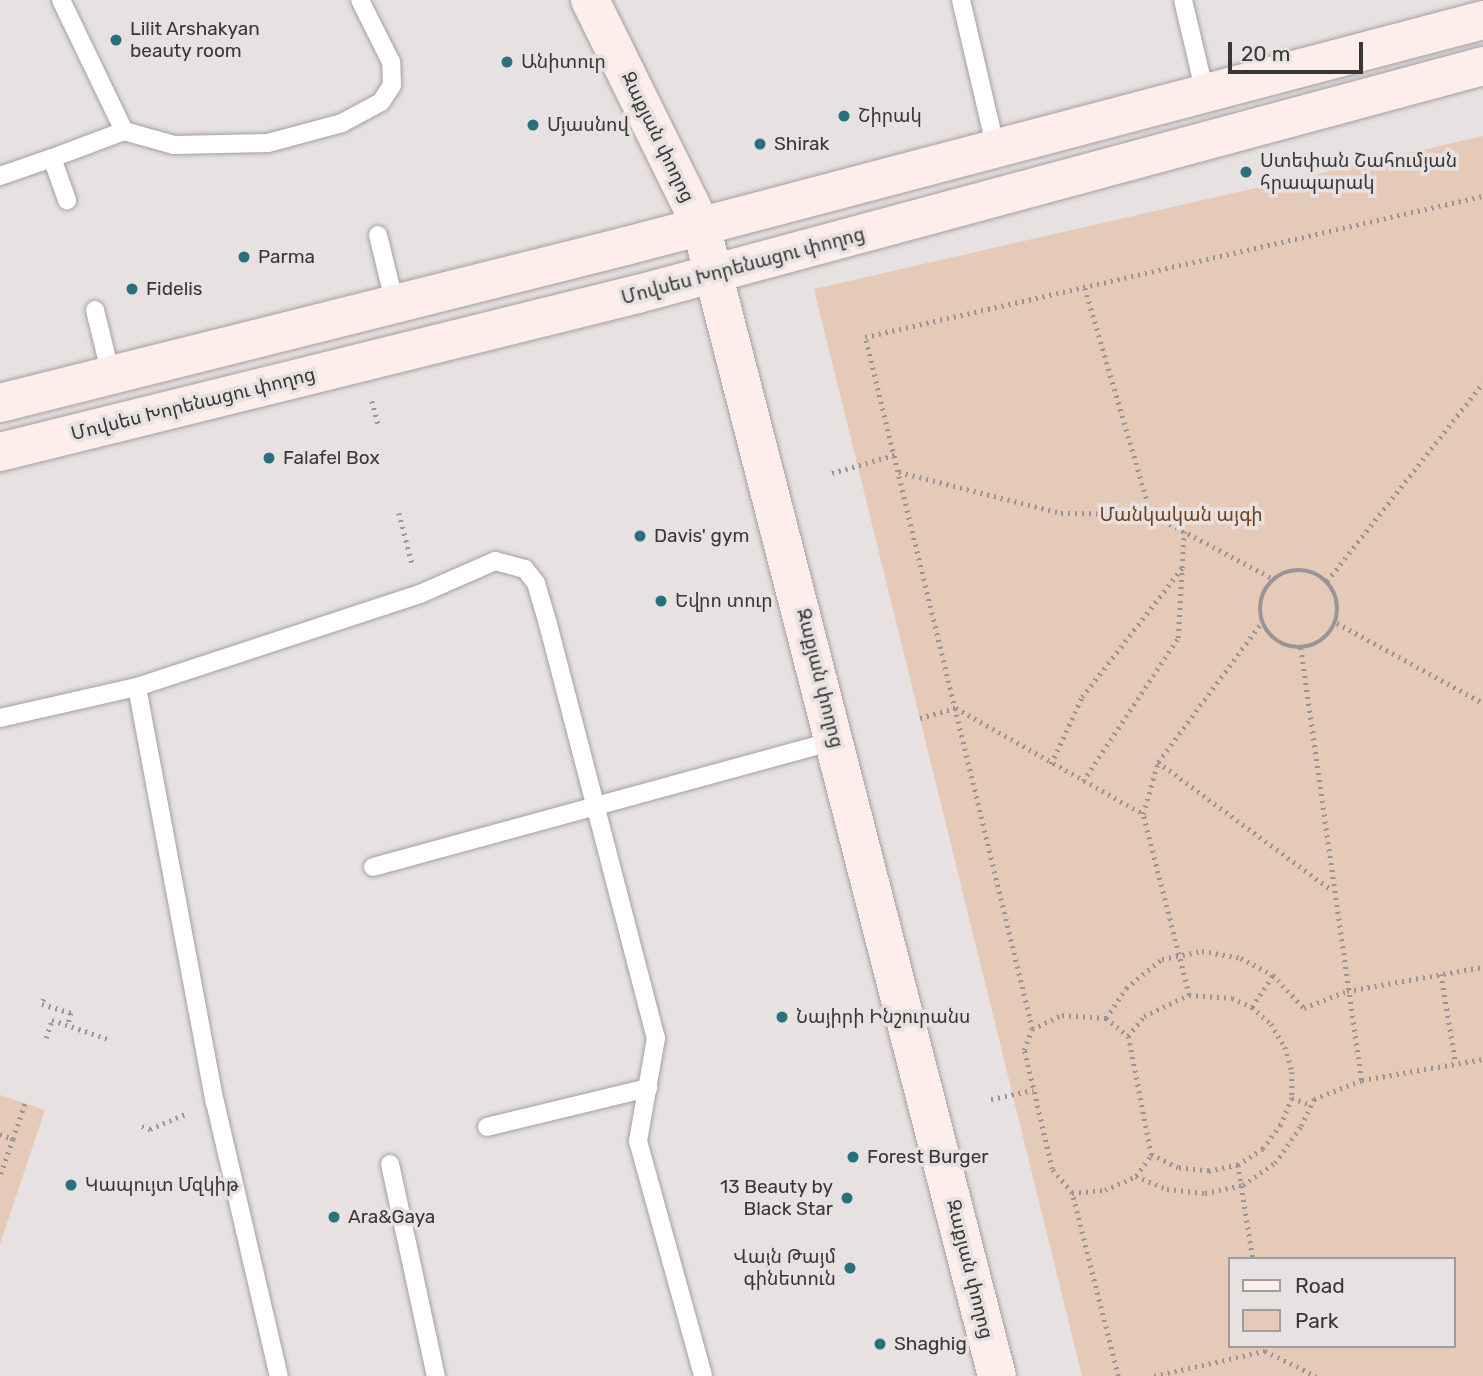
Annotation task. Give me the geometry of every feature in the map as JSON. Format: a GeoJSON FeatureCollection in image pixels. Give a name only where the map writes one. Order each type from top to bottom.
{"type":"FeatureCollection","features":[{"type":"Feature","properties":{"kind":"main road","name":"Զաքյան փողոց"},"geometry":{"type":"LineString","coordinates":[[590,0],[701,226],[836,740],[997,1376]]}},
{"type":"Feature","properties":{"kind":"main road"},"geometry":{"type":"LineString","coordinates":[[0,403],[701,226],[1483,20]]}},
{"type":"Feature","properties":{"kind":"main road","name":"Մովսես Խորենացու փողոց"},"geometry":{"type":"LineString","coordinates":[[0,452],[715,274],[1483,66]]}},
{"type":"Feature","properties":{"kind":"lane"},"geometry":{"type":"LineString","coordinates":[[61,0],[124,131]]}},
{"type":"Feature","properties":{"kind":"lane"},"geometry":{"type":"LineString","coordinates":[[0,176],[124,131],[174,145],[200,146],[268,143],[344,127],[381,102],[392,85],[391,62],[360,0]]}},
{"type":"Feature","properties":{"kind":"lane"},"geometry":{"type":"LineString","coordinates":[[961,0],[996,149]]}},
{"type":"Feature","properties":{"kind":"lane"},"geometry":{"type":"LineString","coordinates":[[1182,0],[1205,93]]}},
{"type":"Feature","properties":{"kind":"lane"},"geometry":{"type":"LineString","coordinates":[[52,158],[67,200]]}},
{"type":"Feature","properties":{"kind":"lane"},"geometry":{"type":"LineString","coordinates":[[378,235],[395,304]]}},
{"type":"Feature","properties":{"kind":"lane"},"geometry":{"type":"LineString","coordinates":[[95,310],[111,375]]}},
{"type":"Feature","properties":{"kind":"lane"},"geometry":{"type":"LineString","coordinates":[[0,718],[137,687],[420,594],[495,561],[526,569],[536,583],[548,624],[656,1038],[638,1141],[703,1376]]}},
{"type":"Feature","properties":{"kind":"lane"},"geometry":{"type":"LineString","coordinates":[[137,687],[215,1102],[279,1376]]}},
{"type":"Feature","properties":{"kind":"lane"},"geometry":{"type":"LineString","coordinates":[[373,867],[836,740]]}},
{"type":"Feature","properties":{"kind":"lane"},"geometry":{"type":"LineString","coordinates":[[487,1126],[648,1088]]}},
{"type":"Feature","properties":{"kind":"lane"},"geometry":{"type":"LineString","coordinates":[[390,1164],[436,1376]]}},
{"type":"Feature","properties":{"kind":"path"},"geometry":{"type":"LineString","coordinates":[[1118,1376],[1072,1193],[1052,1169],[1024,1051],[1032,1029],[865,337],[1483,196]]}},
{"type":"Feature","properties":{"kind":"path"},"geometry":{"type":"LineString","coordinates":[[1085,288],[1151,514]]}},
{"type":"Feature","properties":{"kind":"path"},"geometry":{"type":"LineString","coordinates":[[1327,581],[1483,383]]}},
{"type":"Feature","properties":{"kind":"path"},"geometry":{"type":"LineString","coordinates":[[372,400],[378,424]]}},
{"type":"Feature","properties":{"kind":"path"},"geometry":{"type":"LineString","coordinates":[[832,473],[894,455]]}},
{"type":"Feature","properties":{"kind":"path"},"geometry":{"type":"LineString","coordinates":[[899,472],[1061,513],[1151,514],[1273,579]]}},
{"type":"Feature","properties":{"kind":"path"},"geometry":{"type":"LineString","coordinates":[[399,513],[420,594]]}},
{"type":"Feature","properties":{"kind":"path"},"geometry":{"type":"LineString","coordinates":[[1083,781],[1178,638],[1184,531]]}},
{"type":"Feature","properties":{"kind":"path"},"geometry":{"type":"LineString","coordinates":[[1051,764],[1082,697],[1182,568]]}},
{"type":"Feature","properties":{"kind":"path"},"geometry":{"type":"LineString","coordinates":[[1295,569],[1318,574],[1327,581],[1338,601],[1337,623],[1322,641],[1301,648],[1277,642],[1262,622],[1261,599],[1273,579],[1295,569]]}},
{"type":"Feature","properties":{"kind":"path"},"geometry":{"type":"LineString","coordinates":[[1189,995],[1143,814],[1158,762],[1262,622]]}},
{"type":"Feature","properties":{"kind":"path"},"geometry":{"type":"LineString","coordinates":[[1337,623],[1483,703]]}},
{"type":"Feature","properties":{"kind":"path"},"geometry":{"type":"LineString","coordinates":[[1301,648],[1347,991],[1362,1080]]}},
{"type":"Feature","properties":{"kind":"path"},"geometry":{"type":"LineString","coordinates":[[920,718],[956,708],[1143,814]]}},
{"type":"Feature","properties":{"kind":"path"},"geometry":{"type":"LineString","coordinates":[[1158,762],[1334,891]]}},
{"type":"Feature","properties":{"kind":"path"},"geometry":{"type":"LineString","coordinates":[[1106,1018],[1126,988],[1162,959],[1202,951],[1241,958],[1273,975],[1304,1008],[1347,991],[1483,967]]}},
{"type":"Feature","properties":{"kind":"path"},"geometry":{"type":"LineString","coordinates":[[1441,974],[1456,1064]]}},
{"type":"Feature","properties":{"kind":"path"},"geometry":{"type":"LineString","coordinates":[[1252,1007],[1273,975]]}},
{"type":"Feature","properties":{"kind":"path"},"geometry":{"type":"LineString","coordinates":[[1128,1036],[1144,1016],[1189,995],[1232,998],[1252,1007],[1271,1024],[1285,1047],[1292,1072],[1292,1098],[1281,1125],[1263,1149],[1238,1165],[1209,1171],[1178,1168],[1151,1154]]}},
{"type":"Feature","properties":{"kind":"path"},"geometry":{"type":"LineString","coordinates":[[44,999],[42,1004],[71,1013],[68,1025]]}},
{"type":"Feature","properties":{"kind":"path"},"geometry":{"type":"LineString","coordinates":[[1032,1029],[1062,1016],[1106,1018],[1128,1036],[1151,1154],[1136,1176],[1105,1190],[1072,1193]]}},
{"type":"Feature","properties":{"kind":"path"},"geometry":{"type":"LineString","coordinates":[[46,1038],[52,1020],[111,1040]]}},
{"type":"Feature","properties":{"kind":"path"},"geometry":{"type":"LineString","coordinates":[[1136,1176],[1167,1189],[1205,1193],[1243,1185],[1275,1163],[1314,1098],[1362,1080],[1483,1059]]}},
{"type":"Feature","properties":{"kind":"path"},"geometry":{"type":"LineString","coordinates":[[990,1099],[1033,1090]]}},
{"type":"Feature","properties":{"kind":"path"},"geometry":{"type":"LineString","coordinates":[[1292,1098],[1311,1105]]}},
{"type":"Feature","properties":{"kind":"path"},"geometry":{"type":"LineString","coordinates":[[0,1177],[25,1103]]}},
{"type":"Feature","properties":{"kind":"path"},"geometry":{"type":"LineString","coordinates":[[142,1126],[150,1129]]}},
{"type":"Feature","properties":{"kind":"path"},"geometry":{"type":"LineString","coordinates":[[0,1134],[13,1139]]}},
{"type":"Feature","properties":{"kind":"path"},"geometry":{"type":"LineString","coordinates":[[1238,1165],[1253,1257]]}},
{"type":"Feature","properties":{"kind":"path"},"geometry":{"type":"LineString","coordinates":[[1154,1376],[1265,1348],[1316,1376]]}},
{"type":"Feature","properties":{"kind":"green space","name":"Մանկական այգի"},"geometry":{"type":"Polygon","coordinates":[[[1483,136],[1483,1376],[1082,1376],[814,289],[1483,136]]]}},
{"type":"Feature","properties":{"kind":"green space"},"geometry":{"type":"Polygon","coordinates":[[[0,1095],[45,1110],[0,1244],[0,1095]]]}},
{"type":"Feature","properties":{"kind":"place","name":"Lilit Arshakyan beauty room"},"geometry":{"type":"Point","coordinates":[116,40]}},
{"type":"Feature","properties":{"kind":"place","name":"Անիտուր"},"geometry":{"type":"Point","coordinates":[507,62]}},
{"type":"Feature","properties":{"kind":"place","name":"Շիրակ"},"geometry":{"type":"Point","coordinates":[844,116]}},
{"type":"Feature","properties":{"kind":"place","name":"Մյասնով"},"geometry":{"type":"Point","coordinates":[533,125]}},
{"type":"Feature","properties":{"kind":"place","name":"Shirak"},"geometry":{"type":"Point","coordinates":[760,144]}},
{"type":"Feature","properties":{"kind":"place","name":"Ստեփան Շահումյան հրապարակ"},"geometry":{"type":"Point","coordinates":[1246,172]}},
{"type":"Feature","properties":{"kind":"place","name":"Parma"},"geometry":{"type":"Point","coordinates":[244,257]}},
{"type":"Feature","properties":{"kind":"place","name":"Fidelis"},"geometry":{"type":"Point","coordinates":[132,289]}},
{"type":"Feature","properties":{"kind":"place","name":"Falafel Box"},"geometry":{"type":"Point","coordinates":[269,458]}},
{"type":"Feature","properties":{"kind":"place","name":"Davis' gym"},"geometry":{"type":"Point","coordinates":[640,536]}},
{"type":"Feature","properties":{"kind":"place","name":"Եվրո տուր"},"geometry":{"type":"Point","coordinates":[661,601]}},
{"type":"Feature","properties":{"kind":"place","name":"Նայիրի Ինշուրանս"},"geometry":{"type":"Point","coordinates":[782,1017]}},
{"type":"Feature","properties":{"kind":"place","name":"Forest Burger"},"geometry":{"type":"Point","coordinates":[853,1157]}},
{"type":"Feature","properties":{"kind":"place","name":"Կապույտ Մզկիթ"},"geometry":{"type":"Point","coordinates":[71,1185]}},
{"type":"Feature","properties":{"kind":"place","name":"13 Beauty by Black Star"},"geometry":{"type":"Point","coordinates":[847,1198]}},
{"type":"Feature","properties":{"kind":"place","name":"Ara&Gaya"},"geometry":{"type":"Point","coordinates":[334,1217]}},
{"type":"Feature","properties":{"kind":"place","name":"Վայն Թայմ գինետուն"},"geometry":{"type":"Point","coordinates":[850,1268]}},
{"type":"Feature","properties":{"kind":"place","name":"Shaghig"},"geometry":{"type":"Point","coordinates":[880,1344]}}]}
